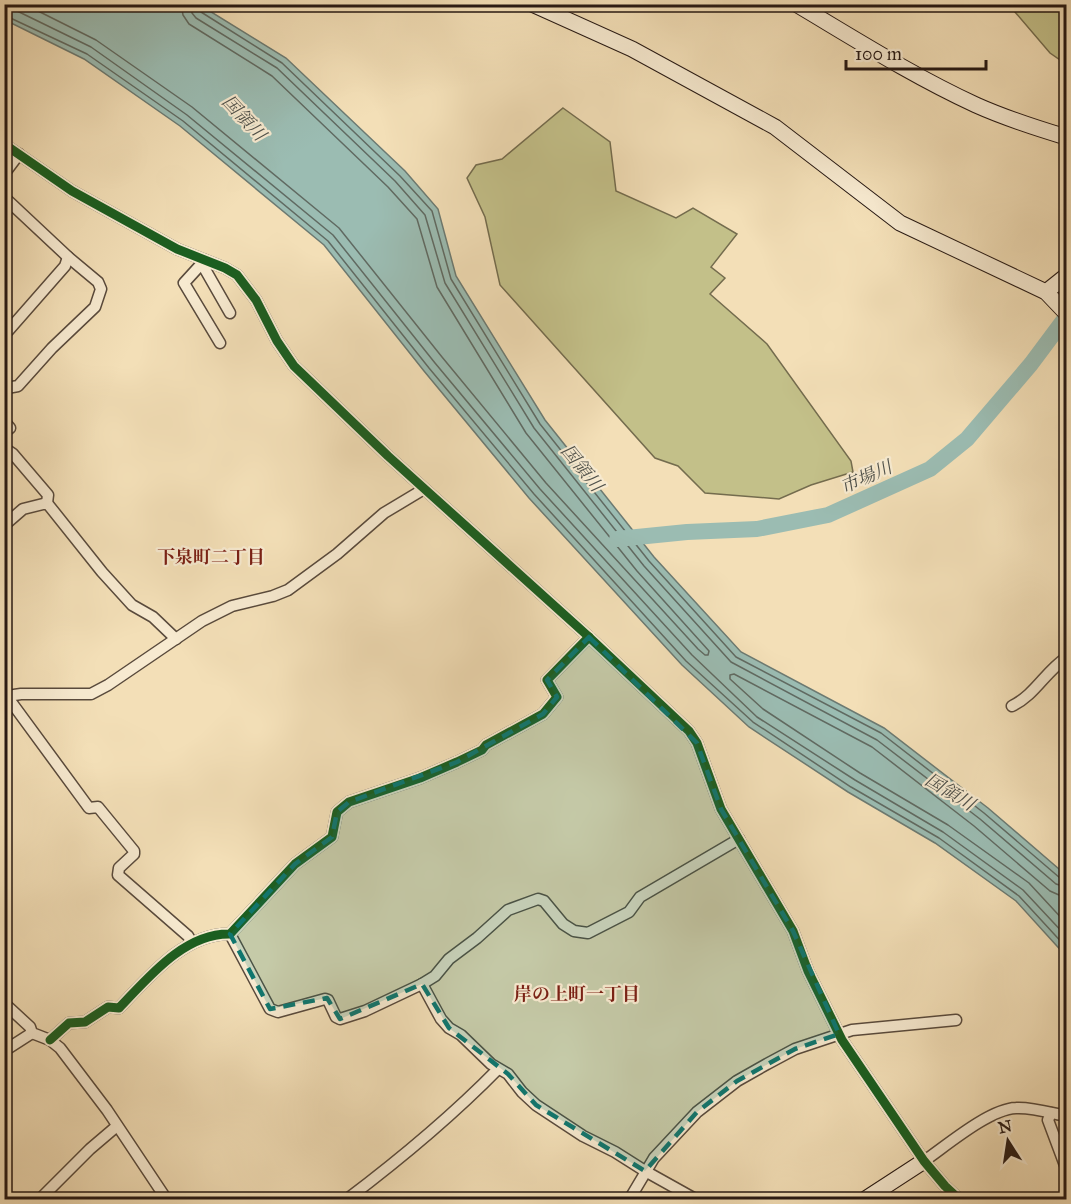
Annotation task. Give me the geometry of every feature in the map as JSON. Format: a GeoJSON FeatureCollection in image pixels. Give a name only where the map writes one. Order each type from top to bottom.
{"type":"FeatureCollection","features":[{"type":"Feature","properties":{"kind":"street"},"geometry":{"type":"LineString","coordinates":[[532,4],[632,49],[775,127],[900,223],[1050,296],[1066,313]]}},
{"type":"Feature","properties":{"kind":"street"},"geometry":{"type":"LineString","coordinates":[[796,4],[912,73],[977,105],[1021,123],[1066,137]]}},
{"type":"Feature","properties":{"kind":"street"},"geometry":{"type":"LineString","coordinates":[[4,144],[72,191],[177,249],[204,262],[225,268],[244,283],[294,366],[424,489],[689,731],[697,743],[721,809],[793,931],[808,971],[839,1034],[924,1161],[960,1200]]}},
{"type":"Feature","properties":{"kind":"street"},"geometry":{"type":"LineString","coordinates":[[4,174],[19,154]]}},
{"type":"Feature","properties":{"kind":"street"},"geometry":{"type":"LineString","coordinates":[[4,197],[98,282],[101,290],[95,307],[52,348],[18,386],[4,387]]}},
{"type":"Feature","properties":{"kind":"street"},"geometry":{"type":"LineString","coordinates":[[4,327],[8,331],[64,266],[68,257]]}},
{"type":"Feature","properties":{"kind":"street"},"geometry":{"type":"LineString","coordinates":[[204,262],[230,313]]}},
{"type":"Feature","properties":{"kind":"street"},"geometry":{"type":"LineString","coordinates":[[204,262],[184,283],[220,343]]}},
{"type":"Feature","properties":{"kind":"street"},"geometry":{"type":"LineString","coordinates":[[1050,296],[1066,276]]}},
{"type":"Feature","properties":{"kind":"street"},"geometry":{"type":"LineString","coordinates":[[4,421],[10,428],[4,434]]}},
{"type":"Feature","properties":{"kind":"street"},"geometry":{"type":"LineString","coordinates":[[4,448],[13,454],[48,495],[47,503],[102,572],[132,605],[153,617],[176,639]]}},
{"type":"Feature","properties":{"kind":"street"},"geometry":{"type":"LineString","coordinates":[[192,943],[188,936],[118,875],[119,868],[134,854],[134,851],[98,807],[89,808],[7,701],[14,695],[21,694],[91,694],[108,685],[202,621],[232,606],[288,590],[337,554],[384,513],[424,489]]}},
{"type":"Feature","properties":{"kind":"street"},"geometry":{"type":"LineString","coordinates":[[4,520],[8,522],[23,509],[47,503]]}},
{"type":"Feature","properties":{"kind":"street"},"geometry":{"type":"LineString","coordinates":[[50,1040],[69,1023],[85,1022],[108,1007],[119,1008],[162,965],[192,943],[219,934],[230,934],[295,864],[332,837],[337,812],[349,802],[420,778],[457,762],[543,714],[557,697],[547,680],[589,638]]}},
{"type":"Feature","properties":{"kind":"street"},"geometry":{"type":"LineString","coordinates":[[1012,706],[1023,701],[1032,693],[1066,658]]}},
{"type":"Feature","properties":{"kind":"street"},"geometry":{"type":"LineString","coordinates":[[230,934],[270,1010],[278,1011],[324,999],[328,1000],[336,1017],[340,1019],[365,1011],[435,976],[449,959],[508,910],[537,898],[544,901],[563,924],[574,932],[588,933],[629,912],[640,897],[739,839]]}},
{"type":"Feature","properties":{"kind":"street"},"geometry":{"type":"LineString","coordinates":[[422,984],[441,1019],[449,1028],[461,1035],[498,1069],[508,1074],[529,1099],[557,1121],[698,1200]]}},
{"type":"Feature","properties":{"kind":"street"},"geometry":{"type":"LineString","coordinates":[[4,1003],[30,1027],[32,1033]]}},
{"type":"Feature","properties":{"kind":"street"},"geometry":{"type":"LineString","coordinates":[[629,1200],[654,1158],[697,1112],[737,1081],[795,1049],[852,1030],[956,1020]]}},
{"type":"Feature","properties":{"kind":"street"},"geometry":{"type":"LineString","coordinates":[[32,1033],[60,1047],[167,1200]]}},
{"type":"Feature","properties":{"kind":"street"},"geometry":{"type":"LineString","coordinates":[[4,1051],[32,1033]]}},
{"type":"Feature","properties":{"kind":"street"},"geometry":{"type":"LineString","coordinates":[[345,1200],[465,1102],[498,1069]]}},
{"type":"Feature","properties":{"kind":"street"},"geometry":{"type":"LineString","coordinates":[[864,1200],[976,1124],[1001,1112],[1018,1107],[1066,1116]]}},
{"type":"Feature","properties":{"kind":"street"},"geometry":{"type":"LineString","coordinates":[[1051,1113],[1048,1120],[1066,1168]]}},
{"type":"Feature","properties":{"kind":"street"},"geometry":{"type":"LineString","coordinates":[[39,1200],[90,1149],[117,1126]]}},
{"type":"Feature","properties":{"kind":"highlighted area"},"geometry":{"type":"Polygon","coordinates":[[[589,637],[697,743],[721,809],[793,931],[839,1034],[795,1049],[737,1081],[697,1112],[645,1171],[536,1105],[508,1074],[449,1028],[422,984],[340,1019],[327,998],[270,1009],[230,934],[295,864],[332,837],[337,812],[349,802],[457,762],[543,714],[557,697],[547,680],[589,637]]]}},
{"type":"Feature","properties":{"kind":"shaded area"},"geometry":{"type":"Polygon","coordinates":[[[1009,5],[1066,5],[1066,64],[1050,53],[1009,5]]]}},
{"type":"Feature","properties":{"kind":"shaded area"},"geometry":{"type":"Polygon","coordinates":[[[563,108],[610,142],[616,191],[676,218],[693,208],[737,234],[711,267],[725,278],[710,294],[767,344],[851,461],[853,472],[811,485],[779,499],[705,493],[678,466],[655,458],[500,285],[485,217],[467,178],[476,165],[502,159],[563,108]]]}},
{"type":"Feature","properties":{"kind":"water","name":"国領川"},"geometry":{"type":"Polygon","coordinates":[[[4,5],[200,5],[286,58],[405,171],[438,209],[456,276],[545,420],[654,557],[741,652],[884,728],[988,808],[1066,875],[1066,956],[1016,901],[935,843],[848,792],[749,727],[682,665],[529,498],[324,245],[180,126],[84,59],[5,20],[4,5]]]}},
{"type":"Feature","properties":{"kind":"waterway","name":"市場川"},"geometry":{"type":"LineString","coordinates":[[617,539],[687,532],[757,529],[828,515],[930,469],[967,439],[1031,364],[1066,317]]}},
{"type":"Feature","properties":{"kind":"cycle path"},"geometry":{"type":"LineString","coordinates":[[4,144],[72,191],[177,249],[237,275],[256,300],[277,341],[294,366],[388,456],[589,637],[689,731],[697,743],[721,809],[793,931],[808,971],[842,1040],[924,1161],[960,1200]]}},
{"type":"Feature","properties":{"kind":"cycle path"},"geometry":{"type":"LineString","coordinates":[[50,1040],[69,1023],[85,1022],[108,1007],[119,1008],[155,971],[182,949],[197,941],[230,934],[295,864],[332,837],[337,812],[349,802],[420,778],[457,762],[543,714],[557,697],[547,680],[589,637]]}},
{"type":"Feature","properties":{"kind":"district","name":"下泉町二丁目"},"geometry":{"type":"Point","coordinates":[211,557]}},
{"type":"Feature","properties":{"kind":"district","name":"岸の上町一丁目"},"geometry":{"type":"Point","coordinates":[577,994]}}]}
